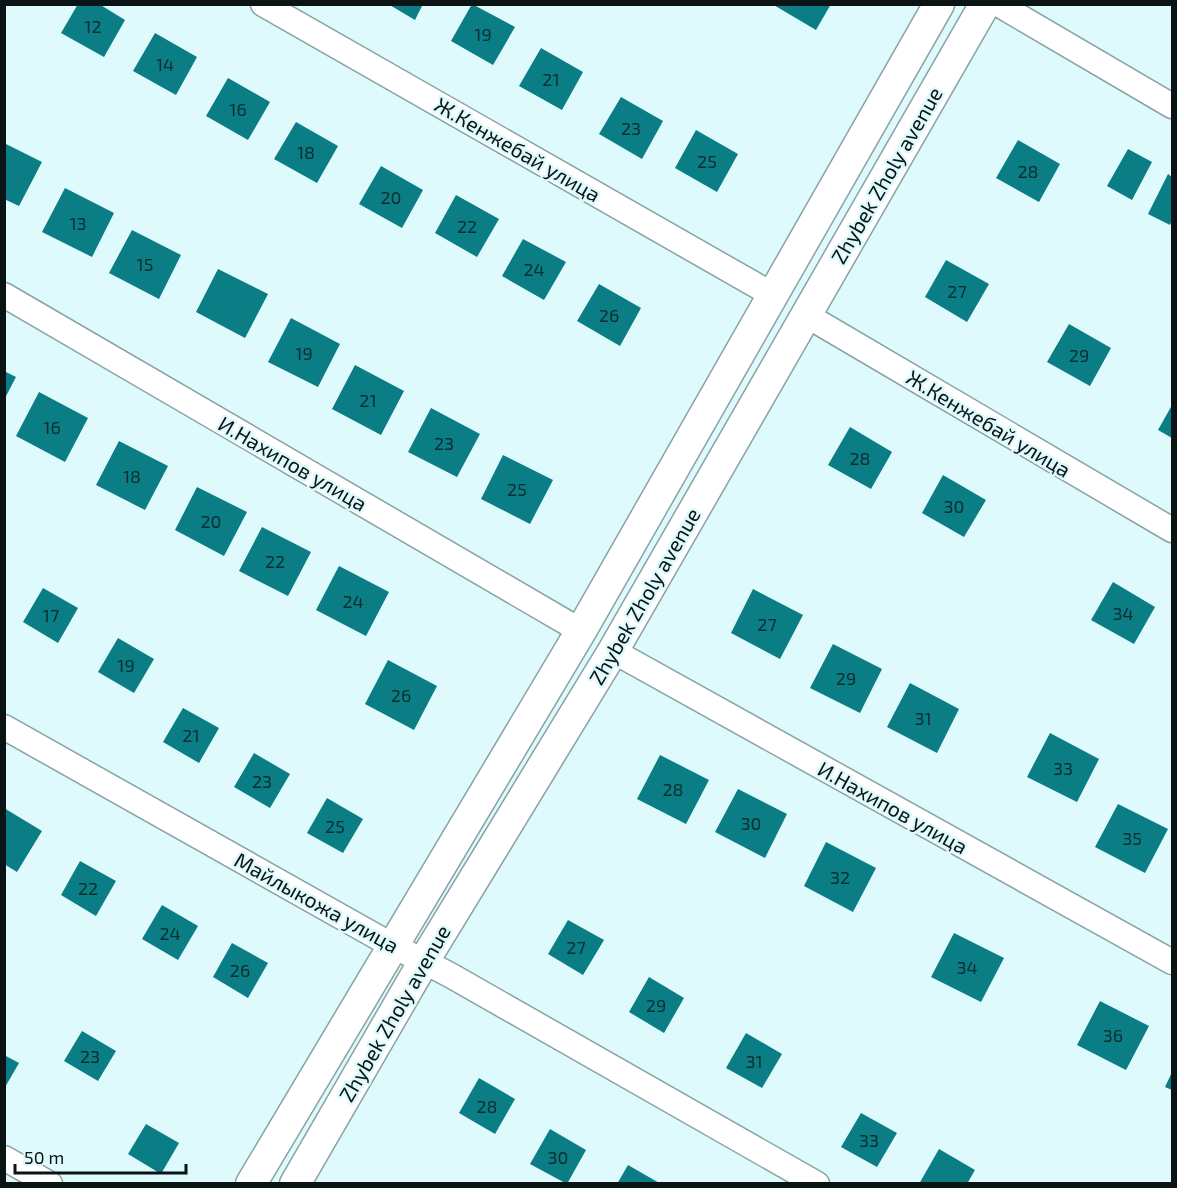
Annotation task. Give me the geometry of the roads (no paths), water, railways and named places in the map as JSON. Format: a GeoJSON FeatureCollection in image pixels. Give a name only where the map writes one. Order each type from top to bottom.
{"type":"FeatureCollection","features":[{"type":"Feature","properties":{"kind":"street","name":"Ж.Кенжебай улица"},"geometry":{"type":"LineString","coordinates":[[263,4],[773,295]]}},
{"type":"Feature","properties":{"kind":"street","name":"Zhybek Zholy avenue"},"geometry":{"type":"LineString","coordinates":[[251,1184],[581,631],[939,4]]}},
{"type":"Feature","properties":{"kind":"street","name":"Zhybek Zholy avenue"},"geometry":{"type":"LineString","coordinates":[[295,1184],[424,961],[613,651],[985,4]]}},
{"type":"Feature","properties":{"kind":"street"},"geometry":{"type":"LineString","coordinates":[[998,4],[1173,106]]}},
{"type":"Feature","properties":{"kind":"street","name":"И.Нахипов улица"},"geometry":{"type":"LineString","coordinates":[[4,295],[581,631]]}},
{"type":"Feature","properties":{"kind":"street","name":"Ж.Кенжебай улица"},"geometry":{"type":"LineString","coordinates":[[806,315],[1173,530]]}},
{"type":"Feature","properties":{"kind":"street","name":"И.Нахипов улица"},"geometry":{"type":"LineString","coordinates":[[613,651],[1173,962]]}},
{"type":"Feature","properties":{"kind":"street","name":"Майлыкожа улица"},"geometry":{"type":"LineString","coordinates":[[4,727],[424,961],[817,1184]]}},
{"type":"Feature","properties":{"kind":"street"},"geometry":{"type":"LineString","coordinates":[[4,1158],[50,1184]]}}]}
